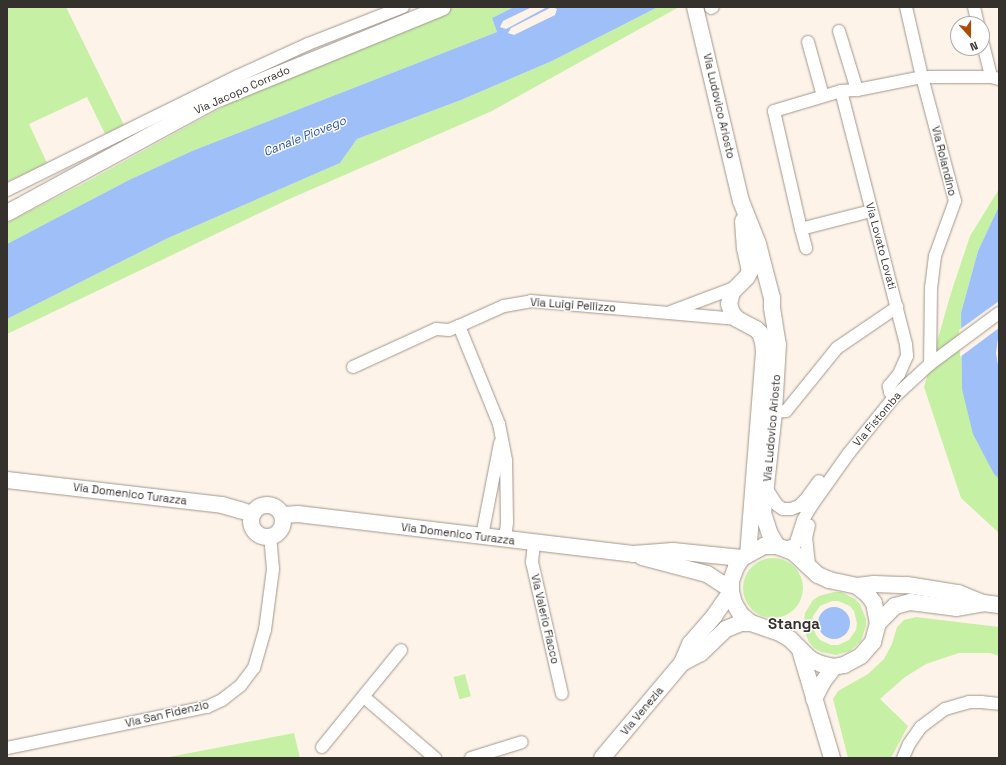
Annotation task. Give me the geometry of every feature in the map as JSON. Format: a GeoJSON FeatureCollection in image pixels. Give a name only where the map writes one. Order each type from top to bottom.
{"type":"FeatureCollection","features":[{"type":"Feature","properties":{"kind":"main road","name":"Via Jacopo Corrado"},"geometry":{"type":"LineString","coordinates":[[7,213],[213,101],[443,7]]}},
{"type":"Feature","properties":{"kind":"main road","name":"Via Ludovico Ariosto"},"geometry":{"type":"LineString","coordinates":[[704,8],[741,201],[745,248],[750,271],[747,277],[736,286],[730,296],[729,304],[732,313],[741,321],[760,333],[764,352],[745,556]]}},
{"type":"Feature","properties":{"kind":"main road","name":"Via Ludovico Ariosto"},"geometry":{"type":"LineString","coordinates":[[741,201],[758,244],[772,298],[772,308],[778,344],[774,412],[763,513],[770,534],[780,547]]}},
{"type":"Feature","properties":{"kind":"main road"},"geometry":{"type":"LineString","coordinates":[[736,286],[751,280],[769,290]]}},
{"type":"Feature","properties":{"kind":"main road"},"geometry":{"type":"LineString","coordinates":[[741,321],[755,324],[769,315],[772,308]]}},
{"type":"Feature","properties":{"kind":"main road","name":"Via Domenico Turazza"},"geometry":{"type":"LineString","coordinates":[[7,480],[222,505],[252,514]]}},
{"type":"Feature","properties":{"kind":"main road"},"geometry":{"type":"LineString","coordinates":[[267,504],[277,507],[283,515],[283,526],[275,535],[263,537],[256,534],[252,528],[250,521],[252,514],[258,507],[267,504]]}},
{"type":"Feature","properties":{"kind":"main road","name":"Via Domenico Turazza"},"geometry":{"type":"LineString","coordinates":[[283,515],[298,514],[633,554],[706,574],[731,591]]}},
{"type":"Feature","properties":{"kind":"main road"},"geometry":{"type":"LineString","coordinates":[[856,586],[874,603],[878,623],[873,642],[861,656],[848,664],[834,667],[821,664],[810,659],[790,639],[780,633],[751,623],[741,615],[736,608],[730,581],[736,567],[745,556],[764,546],[780,547],[793,552],[809,565],[818,575],[829,580],[856,586],[879,584],[907,585],[958,593],[991,604]]}},
{"type":"Feature","properties":{"kind":"main road","name":"Via Domenico Turazza"},"geometry":{"type":"LineString","coordinates":[[633,554],[673,551],[745,556]]}},
{"type":"Feature","properties":{"kind":"main road","name":"Via Venezia"},"geometry":{"type":"LineString","coordinates":[[602,758],[682,663],[690,644],[714,616],[731,591]]}},
{"type":"Feature","properties":{"kind":"main road"},"geometry":{"type":"LineString","coordinates":[[878,623],[895,606],[910,602],[956,608],[991,604]]}},
{"type":"Feature","properties":{"kind":"main road","name":"Via Venezia"},"geometry":{"type":"LineString","coordinates":[[682,663],[701,653],[726,629],[741,623],[751,623]]}},
{"type":"Feature","properties":{"kind":"main road"},"geometry":{"type":"LineString","coordinates":[[800,650],[832,758]]}},
{"type":"Feature","properties":{"kind":"main road"},"geometry":{"type":"LineString","coordinates":[[814,699],[822,683],[834,667]]}},
{"type":"Feature","properties":{"kind":"street","name":"Via Jacopo Corrado"},"geometry":{"type":"LineString","coordinates":[[7,190],[245,73],[308,44],[403,7]]}},
{"type":"Feature","properties":{"kind":"street","name":"Via Rolandino"},"geometry":{"type":"LineString","coordinates":[[906,7],[922,77],[955,201],[935,256],[931,287],[930,364]]}},
{"type":"Feature","properties":{"kind":"street"},"geometry":{"type":"LineString","coordinates":[[839,31],[857,90]]}},
{"type":"Feature","properties":{"kind":"street"},"geometry":{"type":"LineString","coordinates":[[808,42],[823,96]]}},
{"type":"Feature","properties":{"kind":"street"},"geometry":{"type":"LineString","coordinates":[[806,248],[774,112],[841,91],[857,90],[922,77],[995,78],[987,56]]}},
{"type":"Feature","properties":{"kind":"street","name":"Via Lovato Lovati"},"geometry":{"type":"LineString","coordinates":[[841,91],[906,344],[907,356],[898,374],[889,386],[890,392],[894,397]]}},
{"type":"Feature","properties":{"kind":"street"},"geometry":{"type":"LineString","coordinates":[[801,229],[871,211]]}},
{"type":"Feature","properties":{"kind":"street","name":"Via Luigi Pellizzo"},"geometry":{"type":"LineString","coordinates":[[667,313],[736,286]]}},
{"type":"Feature","properties":{"kind":"street","name":"Via Luigi Pellizzo"},"geometry":{"type":"LineString","coordinates":[[353,367],[436,329],[449,330],[504,306],[531,301],[741,321]]}},
{"type":"Feature","properties":{"kind":"street"},"geometry":{"type":"LineString","coordinates":[[774,412],[786,411],[837,348],[897,307]]}},
{"type":"Feature","properties":{"kind":"street","name":"Via Fistomba"},"geometry":{"type":"LineString","coordinates":[[780,547],[795,545],[803,520],[849,453],[894,397],[930,364],[999,313]]}},
{"type":"Feature","properties":{"kind":"street"},"geometry":{"type":"LineString","coordinates":[[459,326],[499,424],[502,436],[506,460],[507,522],[505,539]]}},
{"type":"Feature","properties":{"kind":"street"},"geometry":{"type":"LineString","coordinates":[[482,536],[502,436]]}},
{"type":"Feature","properties":{"kind":"street","name":"Via Fistomba"},"geometry":{"type":"LineString","coordinates":[[766,488],[771,499],[783,509],[791,509],[799,506],[827,471],[849,453]]}},
{"type":"Feature","properties":{"kind":"street","name":"Via Fistomba"},"geometry":{"type":"LineString","coordinates":[[809,565],[806,538],[810,523],[846,468],[849,453]]}},
{"type":"Feature","properties":{"kind":"street","name":"Via San Fidenzio"},"geometry":{"type":"LineString","coordinates":[[7,748],[207,707],[222,700],[241,685],[254,668],[265,630],[274,570],[270,537]]}},
{"type":"Feature","properties":{"kind":"street","name":"Via Valerio Flacco"},"geometry":{"type":"LineString","coordinates":[[534,543],[532,562],[562,694]]}},
{"type":"Feature","properties":{"kind":"street"},"geometry":{"type":"LineString","coordinates":[[322,747],[401,650]]}},
{"type":"Feature","properties":{"kind":"street"},"geometry":{"type":"LineString","coordinates":[[364,697],[435,758]]}},
{"type":"Feature","properties":{"kind":"street"},"geometry":{"type":"LineString","coordinates":[[903,758],[909,744],[921,727],[946,709],[969,702],[999,704]]}},
{"type":"Feature","properties":{"kind":"street"},"geometry":{"type":"LineString","coordinates":[[472,758],[522,742]]}},
{"type":"Feature","properties":{"kind":"green space"},"geometry":{"type":"Polygon","coordinates":[[[7,7],[66,7],[124,125],[105,134],[87,97],[29,124],[47,163],[7,182],[7,7]]]}},
{"type":"Feature","properties":{"kind":"green space"},"geometry":{"type":"Polygon","coordinates":[[[453,7],[514,7],[492,18],[497,32],[192,151],[129,180],[7,244],[7,223],[90,180],[239,98],[453,7]]]}},
{"type":"Feature","properties":{"kind":"green space"},"geometry":{"type":"Polygon","coordinates":[[[658,7],[679,7],[492,111],[287,200],[7,334],[7,319],[168,238],[340,163],[357,139],[461,100],[552,61],[658,7]]]}},
{"type":"Feature","properties":{"kind":"green space"},"geometry":{"type":"Polygon","coordinates":[[[999,189],[999,206],[978,251],[961,313],[962,389],[994,474],[999,479],[999,533],[961,498],[924,387],[951,293],[970,236],[999,189]]]}},
{"type":"Feature","properties":{"kind":"green space"},"geometry":{"type":"Polygon","coordinates":[[[773,558],[790,563],[798,571],[803,588],[798,605],[790,613],[773,618],[756,613],[748,605],[743,588],[748,571],[756,563],[773,558]]]}},
{"type":"Feature","properties":{"kind":"green space"},"geometry":{"type":"Polygon","coordinates":[[[834,592],[841,592],[855,599],[860,604],[866,619],[866,626],[861,641],[850,651],[836,655],[821,652],[814,648],[809,642],[803,628],[805,613],[813,600],[819,596],[834,592]],[[832,601],[820,606],[813,616],[812,623],[816,635],[820,640],[831,645],[838,645],[849,640],[856,630],[857,623],[854,611],[850,606],[838,601],[832,601]]]}},
{"type":"Feature","properties":{"kind":"green space"},"geometry":{"type":"Polygon","coordinates":[[[916,617],[999,627],[999,656],[990,653],[959,653],[926,664],[905,677],[880,699],[908,726],[891,758],[848,758],[833,699],[838,691],[868,674],[884,659],[892,644],[897,627],[904,620],[916,617]]]}},
{"type":"Feature","properties":{"kind":"green space"},"geometry":{"type":"Polygon","coordinates":[[[465,674],[471,696],[459,699],[453,677],[465,674]]]}},
{"type":"Feature","properties":{"kind":"green space"},"geometry":{"type":"Polygon","coordinates":[[[294,733],[300,758],[164,758],[294,733]]]}},
{"type":"Feature","properties":{"kind":"water","name":"Canale Piovego"},"geometry":{"type":"Polygon","coordinates":[[[514,7],[532,7],[503,21],[500,27],[506,29],[547,7],[552,7],[658,7],[552,61],[461,100],[357,139],[340,163],[168,238],[7,319],[7,244],[129,180],[192,151],[497,32],[492,18],[514,7]],[[552,7],[511,28],[508,33],[514,35],[555,15],[557,9],[552,7]]]}},
{"type":"Feature","properties":{"kind":"water"},"geometry":{"type":"Polygon","coordinates":[[[999,206],[999,331],[996,353],[999,371],[999,479],[994,474],[973,434],[962,389],[961,313],[978,251],[999,206]]]}},
{"type":"Feature","properties":{"kind":"water"},"geometry":{"type":"Polygon","coordinates":[[[831,607],[837,607],[847,614],[850,623],[849,629],[843,636],[837,639],[831,639],[821,632],[818,626],[818,620],[825,610],[831,607]]]}},
{"type":"Feature","properties":{"kind":"pier"},"geometry":{"type":"Polygon","coordinates":[[[999,301],[999,328],[960,357],[959,330],[999,301]]]}},
{"type":"Feature","properties":{"kind":"district","name":"Stanga"},"geometry":{"type":"Point","coordinates":[794,624]}}]}
